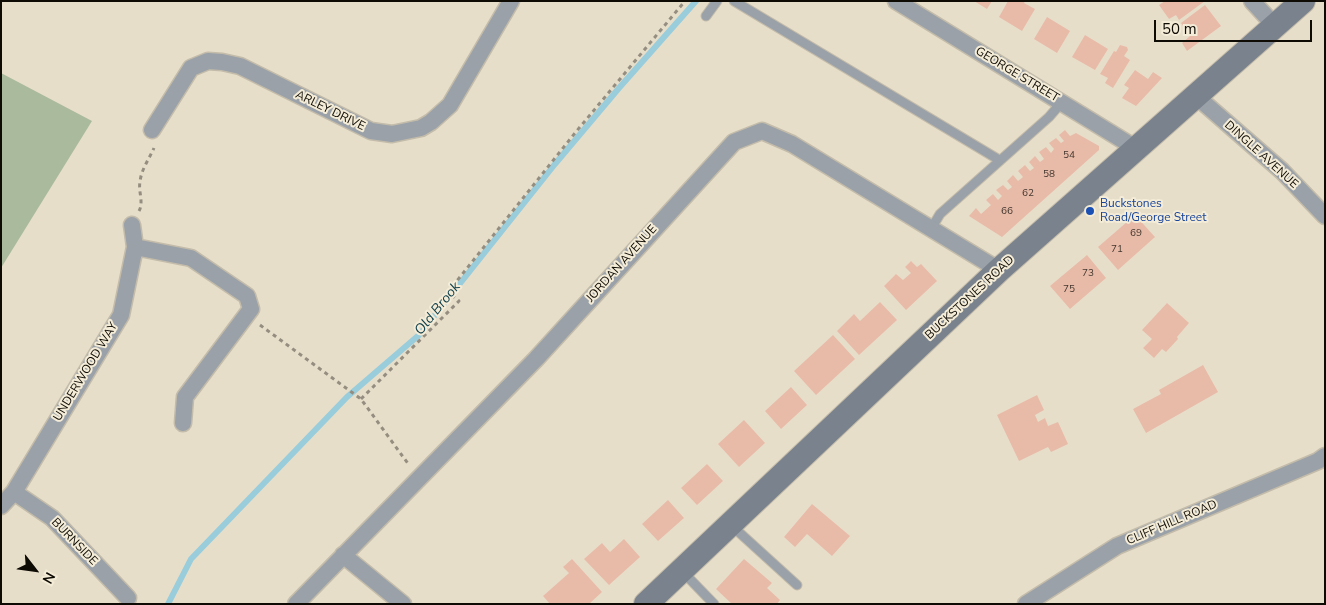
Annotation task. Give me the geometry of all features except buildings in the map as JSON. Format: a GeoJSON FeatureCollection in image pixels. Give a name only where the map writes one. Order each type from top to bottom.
{"type":"FeatureCollection","features":[{"type":"Feature","properties":{"kind":"main road","name":"BUCKSTONES ROAD"},"geometry":{"type":"LineString","coordinates":[[646,604],[1000,270],[1302,1]]}},
{"type":"Feature","properties":{"kind":"street","name":"ARLEY DRIVE"},"geometry":{"type":"LineString","coordinates":[[152,130],[191,68],[208,61],[240,66],[371,131],[392,134],[421,128],[431,122],[450,105],[510,1]]}},
{"type":"Feature","properties":{"kind":"street","name":"GEORGE STREET"},"geometry":{"type":"LineString","coordinates":[[896,1],[1137,149]]}},
{"type":"Feature","properties":{"kind":"street"},"geometry":{"type":"LineString","coordinates":[[1252,1],[1275,26]]}},
{"type":"Feature","properties":{"kind":"street","name":"DINGLE AVENUE"},"geometry":{"type":"LineString","coordinates":[[1196,96],[1282,171],[1325,216]]}},
{"type":"Feature","properties":{"kind":"street","name":"JORDAN AVENUE"},"geometry":{"type":"LineString","coordinates":[[296,604],[536,359],[734,142],[762,131],[792,144],[1000,270]]}},
{"type":"Feature","properties":{"kind":"street","name":"UNDERWOOD WAY"},"geometry":{"type":"LineString","coordinates":[[1,506],[14,492],[121,314],[135,247],[132,224]]}},
{"type":"Feature","properties":{"kind":"street"},"geometry":{"type":"LineString","coordinates":[[135,247],[191,258],[247,296],[251,309],[185,397],[183,423]]}},
{"type":"Feature","properties":{"kind":"street","name":"CLIFF HILL ROAD"},"geometry":{"type":"LineString","coordinates":[[1026,604],[1117,546],[1318,461],[1325,456]]}},
{"type":"Feature","properties":{"kind":"street","name":"BURNSIDE"},"geometry":{"type":"LineString","coordinates":[[14,492],[52,518],[128,598]]}},
{"type":"Feature","properties":{"kind":"street"},"geometry":{"type":"LineString","coordinates":[[343,555],[403,604]]}},
{"type":"Feature","properties":{"kind":"lane"},"geometry":{"type":"LineString","coordinates":[[706,16],[717,1]]}},
{"type":"Feature","properties":{"kind":"lane"},"geometry":{"type":"LineString","coordinates":[[734,1],[999,161]]}},
{"type":"Feature","properties":{"kind":"lane"},"geometry":{"type":"LineString","coordinates":[[931,228],[940,214],[1049,117],[1062,102]]}},
{"type":"Feature","properties":{"kind":"lane"},"geometry":{"type":"LineString","coordinates":[[731,525],[797,585]]}},
{"type":"Feature","properties":{"kind":"lane"},"geometry":{"type":"LineString","coordinates":[[682,570],[714,604]]}},
{"type":"Feature","properties":{"kind":"path"},"geometry":{"type":"LineString","coordinates":[[360,399],[459,301],[448,292],[575,133],[684,1]]}},
{"type":"Feature","properties":{"kind":"path"},"geometry":{"type":"LineString","coordinates":[[132,224],[141,207],[139,184],[142,172],[158,140],[152,130]]}},
{"type":"Feature","properties":{"kind":"path"},"geometry":{"type":"LineString","coordinates":[[251,309],[256,322],[360,399],[419,479]]}},
{"type":"Feature","properties":{"kind":"green space"},"geometry":{"type":"Polygon","coordinates":[[[1,73],[92,121],[1,268],[1,73]]]}},
{"type":"Feature","properties":{"kind":"waterway","name":"Old Brook"},"geometry":{"type":"LineString","coordinates":[[168,604],[191,559],[347,397],[419,335],[555,164],[696,1]]}},
{"type":"Feature","properties":{"kind":"place","name":"Buckstones Road/George Street"},"geometry":{"type":"Point","coordinates":[1090,211]}}]}
